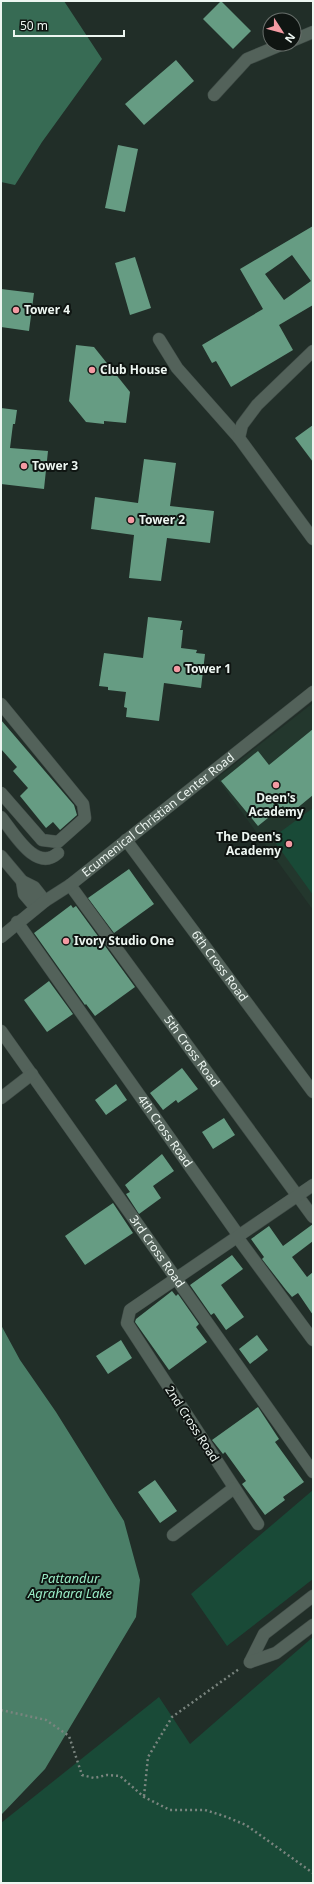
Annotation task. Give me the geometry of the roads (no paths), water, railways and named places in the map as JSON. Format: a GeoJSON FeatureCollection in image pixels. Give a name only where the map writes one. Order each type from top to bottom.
{"type":"FeatureCollection","features":[{"type":"Feature","properties":{"kind":"street"},"geometry":{"type":"LineString","coordinates":[[302,37],[313,32]]}},
{"type":"Feature","properties":{"kind":"street"},"geometry":{"type":"LineString","coordinates":[[214,95],[247,59],[264,52]]}},
{"type":"Feature","properties":{"kind":"street"},"geometry":{"type":"LineString","coordinates":[[158,339],[177,368],[240,438],[313,539]]}},
{"type":"Feature","properties":{"kind":"street"},"geometry":{"type":"LineString","coordinates":[[240,438],[242,425],[257,405],[313,351]]}},
{"type":"Feature","properties":{"kind":"street","name":"Ecumenical Christian Center Road"},"geometry":{"type":"LineString","coordinates":[[1,937],[17,922],[70,885],[313,692]]}},
{"type":"Feature","properties":{"kind":"street"},"geometry":{"type":"LineString","coordinates":[[1,704],[83,804],[85,818],[58,842],[42,840],[1,793]]}},
{"type":"Feature","properties":{"kind":"street"},"geometry":{"type":"LineString","coordinates":[[13,807],[1,817],[34,856],[46,859],[58,853]]}},
{"type":"Feature","properties":{"kind":"street","name":"6th Cross Road"},"geometry":{"type":"LineString","coordinates":[[126,840],[313,1092]]}},
{"type":"Feature","properties":{"kind":"street"},"geometry":{"type":"LineString","coordinates":[[1,856],[22,881],[24,894],[41,905]]}},
{"type":"Feature","properties":{"kind":"street","name":"5th Cross Road"},"geometry":{"type":"LineString","coordinates":[[70,885],[313,1217]]}},
{"type":"Feature","properties":{"kind":"street","name":"4th Cross Road"},"geometry":{"type":"LineString","coordinates":[[17,922],[239,1236],[240,1241],[313,1340]]}},
{"type":"Feature","properties":{"kind":"street","name":"3rd Cross Road"},"geometry":{"type":"LineString","coordinates":[[1,1031],[313,1472]]}},
{"type":"Feature","properties":{"kind":"street"},"geometry":{"type":"LineString","coordinates":[[1,1098],[32,1074]]}},
{"type":"Feature","properties":{"kind":"street"},"geometry":{"type":"LineString","coordinates":[[177,1278],[313,1185]]}},
{"type":"Feature","properties":{"kind":"street","name":"2nd Cross Road"},"geometry":{"type":"LineString","coordinates":[[177,1278],[130,1310],[127,1324],[258,1524]]}},
{"type":"Feature","properties":{"kind":"street"},"geometry":{"type":"LineString","coordinates":[[173,1535],[234,1488]]}},
{"type":"Feature","properties":{"kind":"street"},"geometry":{"type":"LineString","coordinates":[[313,1596],[264,1634],[250,1662],[276,1653],[313,1625]]}},
{"type":"Feature","properties":{"kind":"water","name":"Pattandur Agrahara Lake"},"geometry":{"type":"Polygon","coordinates":[[[1,1325],[20,1360],[56,1412],[124,1521],[140,1580],[136,1617],[45,1769],[1,1815],[1,1325]]]}},
{"type":"Feature","properties":{"kind":"place","name":"Tower 4"},"geometry":{"type":"Point","coordinates":[16,310]}},
{"type":"Feature","properties":{"kind":"place","name":"Club House"},"geometry":{"type":"Point","coordinates":[92,370]}},
{"type":"Feature","properties":{"kind":"place","name":"Tower 3"},"geometry":{"type":"Point","coordinates":[24,466]}},
{"type":"Feature","properties":{"kind":"place","name":"Tower 2"},"geometry":{"type":"Point","coordinates":[131,520]}},
{"type":"Feature","properties":{"kind":"place","name":"Tower 1"},"geometry":{"type":"Point","coordinates":[177,669]}},
{"type":"Feature","properties":{"kind":"place","name":"Deen's Academy"},"geometry":{"type":"Point","coordinates":[276,785]}},
{"type":"Feature","properties":{"kind":"place","name":"The Deen's Academy"},"geometry":{"type":"Point","coordinates":[289,844]}},
{"type":"Feature","properties":{"kind":"place","name":"Ivory Studio One"},"geometry":{"type":"Point","coordinates":[66,941]}}]}
